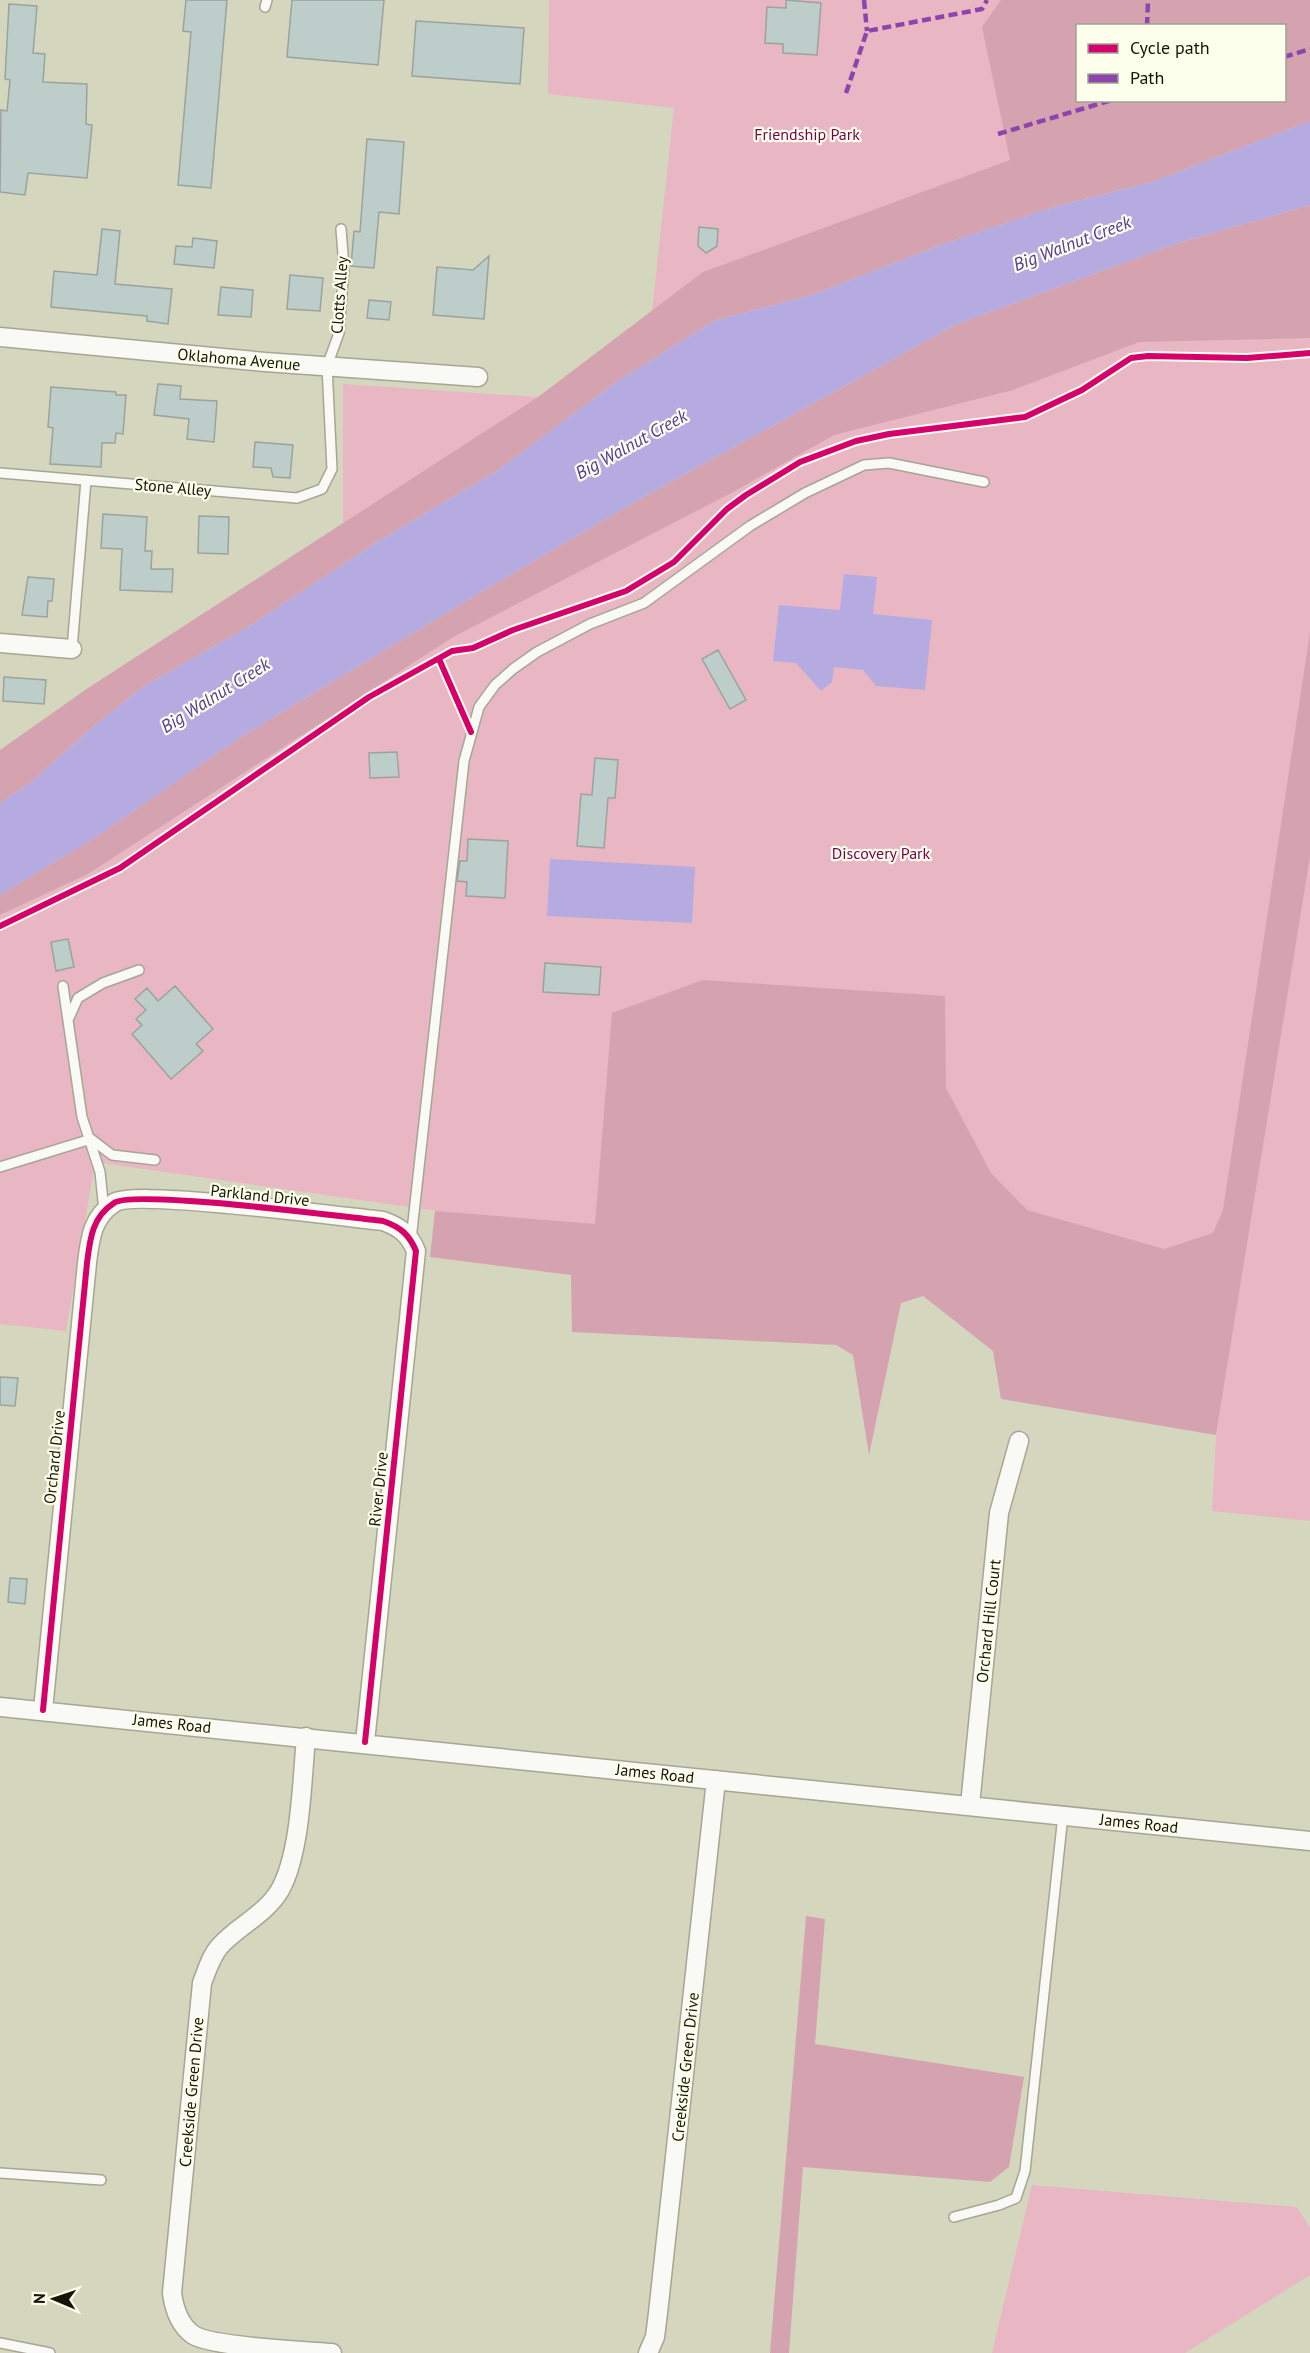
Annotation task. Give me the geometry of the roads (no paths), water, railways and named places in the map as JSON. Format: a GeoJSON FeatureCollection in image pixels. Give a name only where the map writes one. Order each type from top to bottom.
{"type":"FeatureCollection","features":[{"type":"Feature","properties":{"kind":"street","name":"Oklahoma Avenue"},"geometry":{"type":"LineString","coordinates":[[0,337],[478,377]]}},
{"type":"Feature","properties":{"kind":"street"},"geometry":{"type":"LineString","coordinates":[[0,643],[72,650]]}},
{"type":"Feature","properties":{"kind":"street","name":"Parkland Drive"},"geometry":{"type":"LineString","coordinates":[[104,1211],[116,1201],[139,1198],[209,1203],[383,1221],[400,1227],[411,1240]]}},
{"type":"Feature","properties":{"kind":"street","name":"Orchard Drive"},"geometry":{"type":"LineString","coordinates":[[43,1710],[87,1263],[92,1228],[104,1211]]}},
{"type":"Feature","properties":{"kind":"street","name":"River Drive"},"geometry":{"type":"LineString","coordinates":[[365,1742],[416,1263],[417,1251],[411,1240]]}},
{"type":"Feature","properties":{"kind":"street","name":"Orchard Hill Court"},"geometry":{"type":"LineString","coordinates":[[970,1805],[999,1513],[1019,1440]]}},
{"type":"Feature","properties":{"kind":"street","name":"James Road"},"geometry":{"type":"LineString","coordinates":[[0,1707],[365,1742],[1310,1841]]}},
{"type":"Feature","properties":{"kind":"street","name":"Creekside Green Drive"},"geometry":{"type":"LineString","coordinates":[[306,1737],[295,1844],[288,1872],[280,1891],[262,1911],[219,1947],[202,1983],[172,2293],[174,2308],[193,2335],[225,2344],[332,2353]]}},
{"type":"Feature","properties":{"kind":"street","name":"Creekside Green Drive"},"geometry":{"type":"LineString","coordinates":[[648,2353],[655,2337],[658,2313],[717,1780]]}},
{"type":"Feature","properties":{"kind":"lane","name":"Clotts Alley"},"geometry":{"type":"LineString","coordinates":[[332,469],[327,366],[339,333],[344,267],[341,229]]}},
{"type":"Feature","properties":{"kind":"lane"},"geometry":{"type":"LineString","coordinates":[[411,1240],[464,761],[479,707],[495,685],[537,652],[590,624],[644,603],[750,526],[805,493],[864,465],[889,463],[984,482]]}},
{"type":"Feature","properties":{"kind":"lane","name":"Stone Alley"},"geometry":{"type":"LineString","coordinates":[[0,473],[297,498],[322,489],[332,469]]}},
{"type":"Feature","properties":{"kind":"lane"},"geometry":{"type":"LineString","coordinates":[[72,650],[86,480]]}},
{"type":"Feature","properties":{"kind":"lane"},"geometry":{"type":"LineString","coordinates":[[68,1020],[78,998],[103,983],[139,970]]}},
{"type":"Feature","properties":{"kind":"lane"},"geometry":{"type":"LineString","coordinates":[[63,986],[81,1117],[91,1139],[100,1173],[104,1211]]}},
{"type":"Feature","properties":{"kind":"lane"},"geometry":{"type":"LineString","coordinates":[[91,1139],[112,1155],[155,1160]]}},
{"type":"Feature","properties":{"kind":"lane"},"geometry":{"type":"LineString","coordinates":[[0,1167],[91,1139]]}},
{"type":"Feature","properties":{"kind":"lane"},"geometry":{"type":"LineString","coordinates":[[954,2217],[1016,2198],[1025,2171],[1063,1815]]}},
{"type":"Feature","properties":{"kind":"lane"},"geometry":{"type":"LineString","coordinates":[[0,2173],[101,2180]]}},
{"type":"Feature","properties":{"kind":"lane"},"geometry":{"type":"LineString","coordinates":[[0,2343],[50,2353]]}},
{"type":"Feature","properties":{"kind":"water","name":"Big Walnut Creek"},"geometry":{"type":"Polygon","coordinates":[[[1310,121],[1310,205],[1178,243],[957,324],[640,499],[476,595],[238,739],[96,837],[0,895],[0,803],[30,783],[93,727],[144,686],[251,625],[380,540],[495,472],[619,380],[714,321],[811,295],[943,244],[1050,208],[1152,182],[1310,121]]]}},
{"type":"Feature","properties":{"kind":"water"},"geometry":{"type":"Polygon","coordinates":[[[844,574],[877,577],[873,614],[932,620],[925,690],[876,686],[863,670],[834,667],[832,682],[821,691],[796,663],[773,661],[779,605],[840,610],[844,574]]]}},
{"type":"Feature","properties":{"kind":"water"},"geometry":{"type":"Polygon","coordinates":[[[550,859],[695,867],[692,923],[547,916],[550,859]]]}},
{"type":"Feature","properties":{"kind":"park label","name":"Friendship Park"},"geometry":{"type":"Point","coordinates":[807,134]}},
{"type":"Feature","properties":{"kind":"park label","name":"Discovery Park"},"geometry":{"type":"Point","coordinates":[881,853]}}]}
